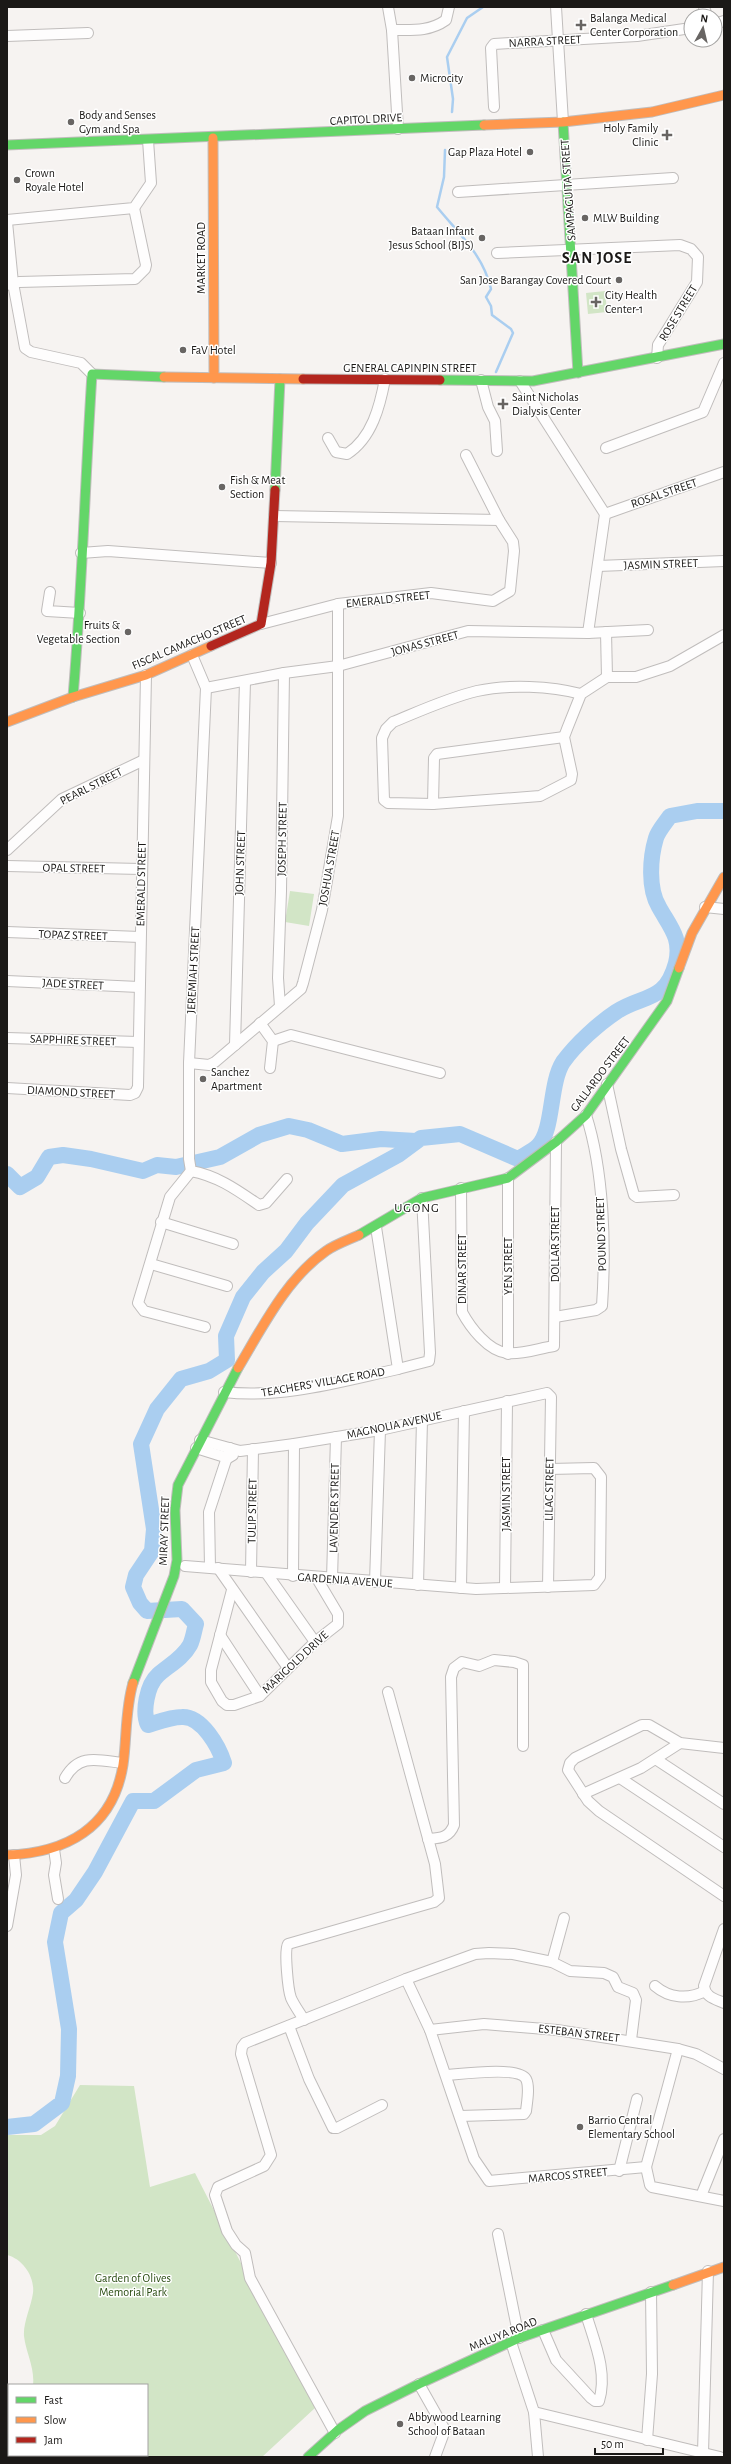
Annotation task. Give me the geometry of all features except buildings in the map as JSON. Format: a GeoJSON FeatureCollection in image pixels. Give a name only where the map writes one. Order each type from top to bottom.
{"type":"FeatureCollection","features":[{"type":"Feature","properties":{"kind":"street"},"geometry":{"type":"LineString","coordinates":[[388,7],[392,30],[398,130]]}},
{"type":"Feature","properties":{"kind":"street"},"geometry":{"type":"LineString","coordinates":[[392,30],[425,30],[438,26],[446,20],[449,7]]}},
{"type":"Feature","properties":{"kind":"street","name":"SAMPAGUITA STREET"},"geometry":{"type":"LineString","coordinates":[[557,8],[578,373]]}},
{"type":"Feature","properties":{"kind":"street","name":"NARRA STREET"},"geometry":{"type":"LineString","coordinates":[[494,107],[491,48],[494,44],[637,36],[683,29]]}},
{"type":"Feature","properties":{"kind":"street"},"geometry":{"type":"LineString","coordinates":[[7,36],[88,33]]}},
{"type":"Feature","properties":{"kind":"street","name":"CAPITOL DRIVE"},"geometry":{"type":"LineString","coordinates":[[7,145],[213,138],[563,122],[652,112],[724,95]]}},
{"type":"Feature","properties":{"kind":"street","name":"MARKET ROAD"},"geometry":{"type":"LineString","coordinates":[[213,138],[214,378]]}},
{"type":"Feature","properties":{"kind":"street"},"geometry":{"type":"LineString","coordinates":[[10,284],[135,279],[146,265],[134,208],[151,183],[148,140]]}},
{"type":"Feature","properties":{"kind":"street"},"geometry":{"type":"LineString","coordinates":[[458,192],[673,178]]}},
{"type":"Feature","properties":{"kind":"street"},"geometry":{"type":"LineString","coordinates":[[73,697],[80,613],[81,553],[92,374],[80,363],[31,352],[25,348],[10,284],[7,221],[134,208]]}},
{"type":"Feature","properties":{"kind":"street","name":"ROSE STREET"},"geometry":{"type":"LineString","coordinates":[[497,254],[680,245],[691,249],[698,257],[697,282],[658,345],[656,358]]}},
{"type":"Feature","properties":{"kind":"street","name":"GENERAL CAPINPIN STREET"},"geometry":{"type":"LineString","coordinates":[[92,374],[280,379],[533,380],[578,373],[724,344]]}},
{"type":"Feature","properties":{"kind":"street"},"geometry":{"type":"LineString","coordinates":[[606,448],[705,411],[724,363]]}},
{"type":"Feature","properties":{"kind":"street","name":"FISCAL CAMACHO STREET"},"geometry":{"type":"LineString","coordinates":[[7,722],[73,697],[146,675],[261,624],[271,563],[280,379]]}},
{"type":"Feature","properties":{"kind":"street"},"geometry":{"type":"LineString","coordinates":[[328,438],[336,452],[347,454],[353,450],[373,422],[381,402],[385,379]]}},
{"type":"Feature","properties":{"kind":"street"},"geometry":{"type":"LineString","coordinates":[[481,380],[488,407],[495,420],[497,451]]}},
{"type":"Feature","properties":{"kind":"street"},"geometry":{"type":"LineString","coordinates":[[520,380],[605,514],[588,633]]}},
{"type":"Feature","properties":{"kind":"street","name":"EMERALD STREET"},"geometry":{"type":"LineString","coordinates":[[261,624],[338,604],[431,593],[493,601],[510,592],[514,551],[513,542],[499,520],[466,455]]}},
{"type":"Feature","properties":{"kind":"street","name":"ROSAL STREET"},"geometry":{"type":"LineString","coordinates":[[605,514],[724,472]]}},
{"type":"Feature","properties":{"kind":"street"},"geometry":{"type":"LineString","coordinates":[[274,516],[499,520]]}},
{"type":"Feature","properties":{"kind":"street"},"geometry":{"type":"LineString","coordinates":[[81,553],[108,551],[271,563]]}},
{"type":"Feature","properties":{"kind":"street","name":"JASMIN STREET"},"geometry":{"type":"LineString","coordinates":[[598,566],[724,561]]}},
{"type":"Feature","properties":{"kind":"street"},"geometry":{"type":"LineString","coordinates":[[50,592],[47,611],[80,613]]}},
{"type":"Feature","properties":{"kind":"street","name":"JOSHUA STREET"},"geometry":{"type":"LineString","coordinates":[[189,1063],[209,1065],[223,1057],[302,986],[322,910],[338,816],[338,604]]}},
{"type":"Feature","properties":{"kind":"street","name":"JONAS STREET"},"geometry":{"type":"LineString","coordinates":[[206,688],[284,673],[338,666],[468,631],[588,633],[648,630]]}},
{"type":"Feature","properties":{"kind":"street"},"geometry":{"type":"LineString","coordinates":[[606,632],[607,677]]}},
{"type":"Feature","properties":{"kind":"street"},"geometry":{"type":"LineString","coordinates":[[581,694],[562,689],[524,687],[478,691],[393,722],[386,729],[382,738],[384,800],[388,803],[433,804],[540,796],[566,784],[571,780],[572,774],[564,737],[581,694],[607,677],[636,677],[670,666],[724,635]]}},
{"type":"Feature","properties":{"kind":"street","name":"JEREMIAH STREET"},"geometry":{"type":"LineString","coordinates":[[190,1165],[189,1063],[206,688],[192,654]]}},
{"type":"Feature","properties":{"kind":"street","name":"JOSEPH STREET"},"geometry":{"type":"LineString","coordinates":[[280,1006],[278,978],[281,891],[284,673]]}},
{"type":"Feature","properties":{"kind":"street","name":"EMERALD STREET"},"geometry":{"type":"LineString","coordinates":[[135,1093],[138,1087],[141,869],[146,675]]}},
{"type":"Feature","properties":{"kind":"street","name":"JOHN STREET"},"geometry":{"type":"LineString","coordinates":[[235,1045],[245,681]]}},
{"type":"Feature","properties":{"kind":"street"},"geometry":{"type":"LineString","coordinates":[[433,804],[434,758],[437,754],[564,737]]}},
{"type":"Feature","properties":{"kind":"street","name":"PEARL STREET"},"geometry":{"type":"LineString","coordinates":[[7,850],[62,799],[144,760]]}},
{"type":"Feature","properties":{"kind":"street","name":"OPAL STREET"},"geometry":{"type":"LineString","coordinates":[[7,866],[141,869]]}},
{"type":"Feature","properties":{"kind":"street","name":"GALLARDO STREET"},"geometry":{"type":"LineString","coordinates":[[376,1227],[422,1198],[508,1178],[556,1142],[586,1115],[667,1001],[692,933],[705,907],[724,877]]}},
{"type":"Feature","properties":{"kind":"street"},"geometry":{"type":"LineString","coordinates":[[705,907],[724,910]]}},
{"type":"Feature","properties":{"kind":"street","name":"TOPAZ STREET"},"geometry":{"type":"LineString","coordinates":[[7,932],[140,937]]}},
{"type":"Feature","properties":{"kind":"street","name":"JADE STREET"},"geometry":{"type":"LineString","coordinates":[[7,981],[139,987]]}},
{"type":"Feature","properties":{"kind":"street"},"geometry":{"type":"LineString","coordinates":[[260,1023],[273,1041],[270,1068]]}},
{"type":"Feature","properties":{"kind":"street"},"geometry":{"type":"LineString","coordinates":[[273,1041],[292,1035],[440,1073]]}},
{"type":"Feature","properties":{"kind":"street","name":"SAPPHIRE STREET"},"geometry":{"type":"LineString","coordinates":[[7,1038],[138,1042]]}},
{"type":"Feature","properties":{"kind":"street"},"geometry":{"type":"LineString","coordinates":[[607,1084],[621,1149],[634,1195],[637,1197],[674,1195]]}},
{"type":"Feature","properties":{"kind":"street","name":"DIAMOND STREET"},"geometry":{"type":"LineString","coordinates":[[7,1088],[130,1095],[135,1093]]}},
{"type":"Feature","properties":{"kind":"street","name":"POUND STREET"},"geometry":{"type":"LineString","coordinates":[[555,1317],[596,1310],[602,1306],[603,1221],[593,1145],[586,1115]]}},
{"type":"Feature","properties":{"kind":"street","name":"DOLLAR STREET"},"geometry":{"type":"LineString","coordinates":[[508,1354],[554,1346],[556,1142]]}},
{"type":"Feature","properties":{"kind":"street"},"geometry":{"type":"LineString","coordinates":[[206,1327],[144,1311],[139,1307],[138,1303],[151,1264],[161,1222],[173,1192],[190,1165],[224,1181],[262,1205],[288,1179]]}},
{"type":"Feature","properties":{"kind":"street","name":"YEN STREET"},"geometry":{"type":"LineString","coordinates":[[508,1178],[508,1354]]}},
{"type":"Feature","properties":{"kind":"street","name":"DINAR STREET"},"geometry":{"type":"LineString","coordinates":[[461,1188],[462,1312],[469,1326],[491,1346],[508,1354]]}},
{"type":"Feature","properties":{"kind":"street"},"geometry":{"type":"LineString","coordinates":[[398,1369],[429,1361],[430,1353],[422,1198]]}},
{"type":"Feature","properties":{"kind":"street"},"geometry":{"type":"LineString","coordinates":[[161,1222],[233,1244]]}},
{"type":"Feature","properties":{"kind":"street","name":"TEACHERS' VILLAGE ROAD"},"geometry":{"type":"LineString","coordinates":[[224,1392],[259,1394],[330,1383],[398,1369],[376,1227]]}},
{"type":"Feature","properties":{"kind":"street","name":"MIRAY STREET"},"geometry":{"type":"LineString","coordinates":[[10,1855],[54,1848],[67,1844],[83,1834],[109,1807],[117,1788],[122,1763],[128,1706],[132,1687],[166,1601],[176,1567],[175,1510],[178,1485],[224,1392],[272,1311],[312,1262],[327,1250],[376,1227]]}},
{"type":"Feature","properties":{"kind":"street"},"geometry":{"type":"LineString","coordinates":[[151,1264],[227,1286]]}},
{"type":"Feature","properties":{"kind":"street","name":"MAGNOLIA AVENUE"},"geometry":{"type":"LineString","coordinates":[[198,1444],[233,1452],[253,1450],[380,1430],[506,1401],[547,1394]]}},
{"type":"Feature","properties":{"kind":"street","name":"LILAC STREET"},"geometry":{"type":"LineString","coordinates":[[547,1394],[551,1397],[548,1587]]}},
{"type":"Feature","properties":{"kind":"street","name":"JASMIN STREET"},"geometry":{"type":"LineString","coordinates":[[505,1588],[506,1401]]}},
{"type":"Feature","properties":{"kind":"street"},"geometry":{"type":"LineString","coordinates":[[461,1588],[464,1411]]}},
{"type":"Feature","properties":{"kind":"street"},"geometry":{"type":"LineString","coordinates":[[418,1585],[422,1420]]}},
{"type":"Feature","properties":{"kind":"street"},"geometry":{"type":"LineString","coordinates":[[375,1582],[380,1430]]}},
{"type":"Feature","properties":{"kind":"street","name":"LAVENDER STREET"},"geometry":{"type":"LineString","coordinates":[[332,1579],[336,1437]]}},
{"type":"Feature","properties":{"kind":"street"},"geometry":{"type":"LineString","coordinates":[[293,1576],[294,1444]]}},
{"type":"Feature","properties":{"kind":"street","name":"TULIP STREET"},"geometry":{"type":"LineString","coordinates":[[252,1572],[253,1450]]}},
{"type":"Feature","properties":{"kind":"street"},"geometry":{"type":"LineString","coordinates":[[233,1452],[210,1512],[214,1568],[232,1590],[288,1668]]}},
{"type":"Feature","properties":{"kind":"street","name":"GARDENIA AVENUE"},"geometry":{"type":"LineString","coordinates":[[185,1566],[267,1574],[461,1588],[594,1585],[600,1577],[601,1477],[598,1471],[594,1468],[550,1469]]}},
{"type":"Feature","properties":{"kind":"street"},"geometry":{"type":"LineString","coordinates":[[267,1574],[314,1642]]}},
{"type":"Feature","properties":{"kind":"street","name":"MARIGOLD DRIVE"},"geometry":{"type":"LineString","coordinates":[[232,1590],[211,1670],[210,1682],[222,1701],[227,1705],[234,1705],[260,1696],[314,1642],[338,1624],[339,1619],[316,1577]]}},
{"type":"Feature","properties":{"kind":"street"},"geometry":{"type":"LineString","coordinates":[[220,1635],[260,1696]]}},
{"type":"Feature","properties":{"kind":"street"},"geometry":{"type":"LineString","coordinates":[[428,1840],[445,1837],[451,1832],[454,1825],[451,1677],[458,1665],[462,1662],[479,1666],[494,1660],[514,1662],[523,1665],[524,1746]]}},
{"type":"Feature","properties":{"kind":"street"},"geometry":{"type":"LineString","coordinates":[[304,2020],[291,1998],[286,1946],[434,1902],[439,1898],[440,1891],[435,1864],[388,1692]]}},
{"type":"Feature","properties":{"kind":"street"},"geometry":{"type":"LineString","coordinates":[[724,1748],[680,1743],[649,1725],[642,1725],[575,1758],[570,1763],[568,1770],[583,1794],[599,1810],[724,1896]]}},
{"type":"Feature","properties":{"kind":"street"},"geometry":{"type":"LineString","coordinates":[[583,1794],[657,1760],[680,1743]]}},
{"type":"Feature","properties":{"kind":"street"},"geometry":{"type":"LineString","coordinates":[[65,1778],[70,1768],[82,1761],[93,1760],[122,1763]]}},
{"type":"Feature","properties":{"kind":"street"},"geometry":{"type":"LineString","coordinates":[[657,1760],[724,1804]]}},
{"type":"Feature","properties":{"kind":"street"},"geometry":{"type":"LineString","coordinates":[[620,1778],[724,1847]]}},
{"type":"Feature","properties":{"kind":"street"},"geometry":{"type":"LineString","coordinates":[[54,1848],[56,1863],[54,1875],[58,1899]]}},
{"type":"Feature","properties":{"kind":"street"},"geometry":{"type":"LineString","coordinates":[[7,1926],[16,1875],[10,1855]]}},
{"type":"Feature","properties":{"kind":"street"},"geometry":{"type":"LineString","coordinates":[[552,1962],[564,1918]]}},
{"type":"Feature","properties":{"kind":"street"},"geometry":{"type":"LineString","coordinates":[[724,1929],[704,1986],[705,1991],[710,1997],[724,2003]]}},
{"type":"Feature","properties":{"kind":"street"},"geometry":{"type":"LineString","coordinates":[[335,2433],[250,2278],[245,2253],[236,2245],[227,2231],[215,2195],[218,2187],[264,2166],[270,2160],[271,2155],[241,2054],[242,2047],[245,2043],[461,1958],[488,1953],[514,1954],[552,1962],[570,1971],[609,1975],[613,1977],[618,1986],[633,1993],[636,2000],[631,2040]]}},
{"type":"Feature","properties":{"kind":"street"},"geometry":{"type":"LineString","coordinates":[[406,1979],[430,2030],[447,2075],[460,2116],[524,2114],[526,2110],[528,2083],[525,2077],[518,2073],[487,2072],[447,2075]]}},
{"type":"Feature","properties":{"kind":"street"},"geometry":{"type":"LineString","coordinates":[[654,1986],[666,1994],[678,1996],[690,1996],[705,1991]]}},
{"type":"Feature","properties":{"kind":"street","name":"ESTEBAN STREET"},"geometry":{"type":"LineString","coordinates":[[430,2030],[484,2024],[557,2030],[678,2048],[696,2054],[724,2069]]}},
{"type":"Feature","properties":{"kind":"street"},"geometry":{"type":"LineString","coordinates":[[289,2026],[309,2079],[333,2128],[337,2128],[382,2105]]}},
{"type":"Feature","properties":{"kind":"street"},"geometry":{"type":"LineString","coordinates":[[678,2048],[646,2167],[650,2185],[652,2187],[724,2201]]}},
{"type":"Feature","properties":{"kind":"street"},"geometry":{"type":"LineString","coordinates":[[620,2170],[637,2099]]}},
{"type":"Feature","properties":{"kind":"street","name":"MARCOS STREET"},"geometry":{"type":"LineString","coordinates":[[460,2116],[474,2160],[489,2181],[646,2167]]}},
{"type":"Feature","properties":{"kind":"street"},"geometry":{"type":"LineString","coordinates":[[701,2196],[724,2139]]}},
{"type":"Feature","properties":{"kind":"street"},"geometry":{"type":"LineString","coordinates":[[498,2234],[515,2340],[534,2412],[538,2457]]}},
{"type":"Feature","properties":{"kind":"street","name":"MALUYA ROAD"},"geometry":{"type":"LineString","coordinates":[[308,2457],[335,2433],[365,2411],[419,2384],[515,2340],[708,2271],[724,2267]]}},
{"type":"Feature","properties":{"kind":"street"},"geometry":{"type":"LineString","coordinates":[[702,2453],[708,2271]]}},
{"type":"Feature","properties":{"kind":"street"},"geometry":{"type":"LineString","coordinates":[[647,2440],[652,2374],[651,2292]]}},
{"type":"Feature","properties":{"kind":"street"},"geometry":{"type":"LineString","coordinates":[[544,2330],[556,2360],[561,2368],[591,2398],[599,2401],[601,2381],[600,2362],[586,2314]]}},
{"type":"Feature","properties":{"kind":"street"},"geometry":{"type":"LineString","coordinates":[[419,2384],[445,2430],[435,2457]]}},
{"type":"Feature","properties":{"kind":"street"},"geometry":{"type":"LineString","coordinates":[[534,2412],[720,2457]]}},
{"type":"Feature","properties":{"kind":"green space","name":"City Health Center-1"},"geometry":{"type":"Polygon","coordinates":[[[605,291],[607,312],[588,314],[586,293],[605,291]]]}},
{"type":"Feature","properties":{"kind":"green space"},"geometry":{"type":"Polygon","coordinates":[[[290,891],[314,894],[309,926],[285,922],[290,891]]]}},
{"type":"Feature","properties":{"kind":"green space","name":"Garden of Olives Memorial Park"},"geometry":{"type":"Polygon","coordinates":[[[80,2085],[134,2086],[150,2187],[195,2173],[315,2408],[262,2457],[32,2457],[148,2456],[148,2384],[33,2384],[32,2367],[24,2336],[33,2293],[32,2281],[23,2265],[18,2260],[7,2255],[7,2135],[41,2135],[55,2126],[80,2085]]]}},
{"type":"Feature","properties":{"kind":"waterway"},"geometry":{"type":"LineString","coordinates":[[452,112],[453,99],[447,57],[467,18],[483,7]]}},
{"type":"Feature","properties":{"kind":"waterway"},"geometry":{"type":"LineString","coordinates":[[445,150],[444,177],[437,207],[469,245],[482,265],[491,289],[486,297],[491,306],[492,315],[511,329],[513,333],[496,372]]}},
{"type":"Feature","properties":{"kind":"waterway"},"geometry":{"type":"LineString","coordinates":[[7,2127],[34,2124],[62,2103],[68,2076],[69,2029],[55,1942],[61,1913],[76,1900],[95,1872],[133,1801],[154,1801],[196,1770],[224,1763],[222,1756],[209,1734],[203,1727],[189,1718],[178,1717],[148,1725],[146,1720],[145,1713],[148,1692],[154,1679],[187,1650],[192,1640],[196,1624],[182,1609],[147,1611],[140,1603],[133,1587],[136,1575],[152,1551],[154,1529],[141,1444],[157,1409],[181,1379],[209,1371],[227,1360],[226,1336],[243,1297],[263,1272],[286,1251],[307,1223],[343,1185],[398,1155],[421,1138],[460,1134],[518,1159],[538,1146],[547,1129],[555,1082],[563,1062],[568,1055],[595,1028],[616,1012],[660,991],[666,985],[676,963],[677,947],[674,933],[655,900],[653,891],[651,864],[658,832],[670,816],[697,811],[724,811]]}},
{"type":"Feature","properties":{"kind":"waterway"},"geometry":{"type":"LineString","coordinates":[[7,1174],[20,1187],[37,1177],[49,1157],[63,1155],[91,1159],[143,1171],[157,1165],[176,1167],[220,1157],[259,1135],[289,1126],[308,1130],[342,1144],[381,1139],[416,1141]]}},
{"type":"Feature","properties":{"kind":"traffic: fast"},"geometry":{"type":"LineString","coordinates":[[563,122],[578,373]]}},
{"type":"Feature","properties":{"kind":"traffic: fast"},"geometry":{"type":"LineString","coordinates":[[7,145],[484,125]]}},
{"type":"Feature","properties":{"kind":"traffic: fast"},"geometry":{"type":"LineString","coordinates":[[440,380],[533,381],[724,344]]}},
{"type":"Feature","properties":{"kind":"traffic: fast"},"geometry":{"type":"LineString","coordinates":[[73,697],[79,617],[92,374],[164,377]]}},
{"type":"Feature","properties":{"kind":"traffic: fast"},"geometry":{"type":"LineString","coordinates":[[275,490],[280,379]]}},
{"type":"Feature","properties":{"kind":"traffic: fast"},"geometry":{"type":"LineString","coordinates":[[359,1235],[422,1198],[508,1178],[556,1142],[586,1115],[667,1001],[679,968]]}},
{"type":"Feature","properties":{"kind":"traffic: fast"},"geometry":{"type":"LineString","coordinates":[[133,1683],[174,1576],[177,1560],[175,1510],[178,1485],[238,1368]]}},
{"type":"Feature","properties":{"kind":"traffic: fast"},"geometry":{"type":"LineString","coordinates":[[308,2457],[338,2430],[365,2411],[419,2384],[519,2338],[673,2285]]}},
{"type":"Feature","properties":{"kind":"traffic: slow"},"geometry":{"type":"LineString","coordinates":[[484,125],[563,122],[652,112],[724,95]]}},
{"type":"Feature","properties":{"kind":"traffic: slow"},"geometry":{"type":"LineString","coordinates":[[213,138],[214,378]]}},
{"type":"Feature","properties":{"kind":"traffic: slow"},"geometry":{"type":"LineString","coordinates":[[164,377],[303,379]]}},
{"type":"Feature","properties":{"kind":"traffic: slow"},"geometry":{"type":"LineString","coordinates":[[7,722],[73,697],[146,675],[211,646]]}},
{"type":"Feature","properties":{"kind":"traffic: slow"},"geometry":{"type":"LineString","coordinates":[[679,968],[692,933],[724,877]]}},
{"type":"Feature","properties":{"kind":"traffic: slow"},"geometry":{"type":"LineString","coordinates":[[238,1368],[276,1305],[299,1275],[326,1251],[359,1235]]}},
{"type":"Feature","properties":{"kind":"traffic: slow"},"geometry":{"type":"LineString","coordinates":[[7,1855],[49,1849],[67,1842],[83,1833],[97,1821],[109,1805],[118,1787],[123,1765],[127,1714],[133,1683]]}},
{"type":"Feature","properties":{"kind":"traffic: slow"},"geometry":{"type":"LineString","coordinates":[[673,2285],[724,2267]]}},
{"type":"Feature","properties":{"kind":"traffic: jam"},"geometry":{"type":"LineString","coordinates":[[303,379],[440,380]]}},
{"type":"Feature","properties":{"kind":"traffic: jam"},"geometry":{"type":"LineString","coordinates":[[211,646],[261,624],[271,563],[275,490]]}},
{"type":"Feature","properties":{"kind":"place","name":"Balanga Medical Center Corporation"},"geometry":{"type":"Point","coordinates":[581,25]}},
{"type":"Feature","properties":{"kind":"place","name":"Microcity"},"geometry":{"type":"Point","coordinates":[412,78]}},
{"type":"Feature","properties":{"kind":"place","name":"Body and Senses Gym and Spa"},"geometry":{"type":"Point","coordinates":[71,122]}},
{"type":"Feature","properties":{"kind":"place","name":"Holy Family Clinic"},"geometry":{"type":"Point","coordinates":[667,135]}},
{"type":"Feature","properties":{"kind":"place","name":"Gap Plaza Hotel"},"geometry":{"type":"Point","coordinates":[530,152]}},
{"type":"Feature","properties":{"kind":"place","name":"Crown Royale Hotel"},"geometry":{"type":"Point","coordinates":[17,180]}},
{"type":"Feature","properties":{"kind":"place","name":"MLW Building"},"geometry":{"type":"Point","coordinates":[585,218]}},
{"type":"Feature","properties":{"kind":"place","name":"Bataan Infant Jesus School (BIJS)"},"geometry":{"type":"Point","coordinates":[482,238]}},
{"type":"Feature","properties":{"kind":"place","name":"San Jose Barangay Covered Court"},"geometry":{"type":"Point","coordinates":[619,280]}},
{"type":"Feature","properties":{"kind":"place","name":"City Health Center-1"},"geometry":{"type":"Point","coordinates":[596,302]}},
{"type":"Feature","properties":{"kind":"place","name":"FaV Hotel"},"geometry":{"type":"Point","coordinates":[183,350]}},
{"type":"Feature","properties":{"kind":"place","name":"Saint Nicholas Dialysis Center"},"geometry":{"type":"Point","coordinates":[503,404]}},
{"type":"Feature","properties":{"kind":"place","name":"Fish & Meat Section"},"geometry":{"type":"Point","coordinates":[222,487]}},
{"type":"Feature","properties":{"kind":"place","name":"Fruits & Vegetable Section"},"geometry":{"type":"Point","coordinates":[128,632]}},
{"type":"Feature","properties":{"kind":"place","name":"Sanchez Apartment"},"geometry":{"type":"Point","coordinates":[203,1079]}},
{"type":"Feature","properties":{"kind":"place","name":"Barrio Central Elementary School"},"geometry":{"type":"Point","coordinates":[580,2127]}},
{"type":"Feature","properties":{"kind":"place","name":"Abbywood Learning School of Bataan"},"geometry":{"type":"Point","coordinates":[400,2424]}},
{"type":"Feature","properties":{"kind":"district","name":"SAN JOSE"},"geometry":{"type":"Point","coordinates":[597,258]}},
{"type":"Feature","properties":{"kind":"district","name":"UGONG"},"geometry":{"type":"Point","coordinates":[417,1208]}}]}
